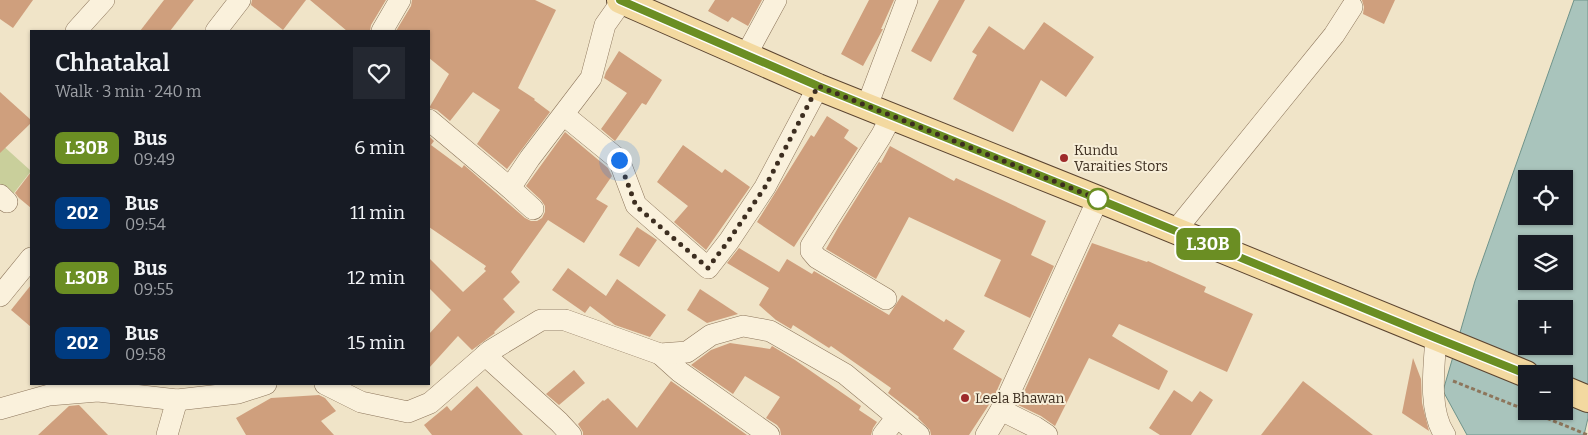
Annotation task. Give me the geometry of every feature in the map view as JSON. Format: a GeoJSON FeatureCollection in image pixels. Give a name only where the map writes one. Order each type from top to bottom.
{"type":"FeatureCollection","features":[{"type":"Feature","properties":{"kind":"main road"},"geometry":{"type":"LineString","coordinates":[[621,0],[818,86],[1518,371]]}},
{"type":"Feature","properties":{"kind":"main road"},"geometry":{"type":"LineString","coordinates":[[1573,393],[1588,399]]}},
{"type":"Feature","properties":{"kind":"street"},"geometry":{"type":"LineString","coordinates":[[77,30],[104,0]]}},
{"type":"Feature","properties":{"kind":"street"},"geometry":{"type":"LineString","coordinates":[[217,30],[240,0]]}},
{"type":"Feature","properties":{"kind":"street"},"geometry":{"type":"LineString","coordinates":[[383,30],[400,0]]}},
{"type":"Feature","properties":{"kind":"street"},"geometry":{"type":"LineString","coordinates":[[510,188],[530,158],[591,78],[605,25],[621,0]]}},
{"type":"Feature","properties":{"kind":"street"},"geometry":{"type":"LineString","coordinates":[[746,55],[776,0]]}},
{"type":"Feature","properties":{"kind":"street"},"geometry":{"type":"LineString","coordinates":[[867,106],[908,0]]}},
{"type":"Feature","properties":{"kind":"street"},"geometry":{"type":"LineString","coordinates":[[1175,230],[1334,35],[1352,7]]}},
{"type":"Feature","properties":{"kind":"street"},"geometry":{"type":"LineString","coordinates":[[564,115],[619,160],[636,206],[708,268],[765,187],[818,86]]}},
{"type":"Feature","properties":{"kind":"street"},"geometry":{"type":"LineString","coordinates":[[886,299],[817,258],[812,252],[811,246],[881,136],[892,115]]}},
{"type":"Feature","properties":{"kind":"street"},"geometry":{"type":"LineString","coordinates":[[430,121],[533,209]]}},
{"type":"Feature","properties":{"kind":"street"},"geometry":{"type":"LineString","coordinates":[[986,435],[1001,410],[1098,199]]}},
{"type":"Feature","properties":{"kind":"street"},"geometry":{"type":"LineString","coordinates":[[0,296],[30,259]]}},
{"type":"Feature","properties":{"kind":"street"},"geometry":{"type":"LineString","coordinates":[[327,385],[361,402],[408,412],[430,403],[485,355],[542,320],[565,320],[660,354],[680,372],[769,435]]}},
{"type":"Feature","properties":{"kind":"street"},"geometry":{"type":"LineString","coordinates":[[660,354],[686,352],[711,335],[743,326],[770,331],[845,374],[919,435]]}},
{"type":"Feature","properties":{"kind":"street"},"geometry":{"type":"LineString","coordinates":[[1436,338],[1432,387],[1440,428],[1445,435]]}},
{"type":"Feature","properties":{"kind":"street"},"geometry":{"type":"LineString","coordinates":[[485,355],[559,422],[570,435]]}},
{"type":"Feature","properties":{"kind":"street"},"geometry":{"type":"LineString","coordinates":[[0,410],[49,395],[98,391],[177,400],[238,392],[262,385]]}},
{"type":"Feature","properties":{"kind":"street"},"geometry":{"type":"LineString","coordinates":[[167,435],[177,400]]}},
{"type":"Feature","properties":{"kind":"street"},"geometry":{"type":"LineString","coordinates":[[1001,410],[1047,435]]}},
{"type":"Feature","properties":{"kind":"street"},"geometry":{"type":"LineString","coordinates":[[884,435],[896,417]]}},
{"type":"Feature","properties":{"kind":"path"},"geometry":{"type":"LineString","coordinates":[[1433,373],[1518,407]]}},
{"type":"Feature","properties":{"kind":"path"},"geometry":{"type":"LineString","coordinates":[[1550,420],[1588,435]]}},
{"type":"Feature","properties":{"kind":"green space"},"geometry":{"type":"Polygon","coordinates":[[[0,143],[30,170],[30,172],[7,202],[0,195],[0,143]]]}},
{"type":"Feature","properties":{"kind":"water"},"geometry":{"type":"Polygon","coordinates":[[[1574,0],[1588,0],[1588,418],[1584,435],[1467,435],[1443,391],[1475,281],[1574,0]]]}},
{"type":"Feature","properties":{"kind":"building"},"geometry":{"type":"Polygon","coordinates":[[[0,0],[33,0],[13,28],[0,19],[0,0]]]}},
{"type":"Feature","properties":{"kind":"building"},"geometry":{"type":"Polygon","coordinates":[[[164,0],[194,0],[171,30],[141,30],[164,0]]]}},
{"type":"Feature","properties":{"kind":"building"},"geometry":{"type":"Polygon","coordinates":[[[252,0],[306,0],[283,30],[251,5],[252,0]]]}},
{"type":"Feature","properties":{"kind":"building"},"geometry":{"type":"Polygon","coordinates":[[[310,0],[386,0],[371,25],[370,30],[346,30],[310,0]]]}},
{"type":"Feature","properties":{"kind":"building"},"geometry":{"type":"Polygon","coordinates":[[[412,0],[535,0],[556,10],[518,88],[550,112],[507,169],[477,144],[500,110],[473,92],[450,121],[437,110],[430,108],[449,74],[430,59],[430,30],[397,30],[411,6],[412,0]]]}},
{"type":"Feature","properties":{"kind":"building"},"geometry":{"type":"Polygon","coordinates":[[[715,0],[762,0],[748,26],[732,17],[728,22],[708,11],[715,0]]]}},
{"type":"Feature","properties":{"kind":"building"},"geometry":{"type":"Polygon","coordinates":[[[869,0],[894,0],[881,29],[883,29],[863,66],[841,54],[869,0]]]}},
{"type":"Feature","properties":{"kind":"building"},"geometry":{"type":"Polygon","coordinates":[[[939,0],[965,0],[931,62],[911,51],[939,0]]]}},
{"type":"Feature","properties":{"kind":"building"},"geometry":{"type":"Polygon","coordinates":[[[1362,0],[1395,0],[1384,24],[1363,14],[1362,0]]]}},
{"type":"Feature","properties":{"kind":"building"},"geometry":{"type":"Polygon","coordinates":[[[1044,22],[1094,57],[1066,97],[1041,80],[1013,132],[953,99],[977,55],[972,52],[989,26],[1024,50],[1044,22]]]}},
{"type":"Feature","properties":{"kind":"building"},"geometry":{"type":"Polygon","coordinates":[[[619,51],[662,80],[646,105],[642,103],[615,141],[601,129],[627,93],[604,78],[619,51]]]}},
{"type":"Feature","properties":{"kind":"building"},"geometry":{"type":"Polygon","coordinates":[[[0,92],[30,119],[30,124],[0,153],[0,92]]]}},
{"type":"Feature","properties":{"kind":"building"},"geometry":{"type":"Polygon","coordinates":[[[827,116],[849,130],[844,138],[858,148],[794,247],[757,222],[811,135],[814,137],[827,116]]]}},
{"type":"Feature","properties":{"kind":"building"},"geometry":{"type":"Polygon","coordinates":[[[565,132],[608,168],[612,176],[596,199],[608,206],[584,243],[548,220],[511,272],[520,282],[503,299],[515,312],[495,333],[472,350],[458,336],[430,367],[430,333],[451,310],[430,289],[430,259],[463,292],[486,271],[484,269],[486,266],[430,228],[430,137],[434,141],[431,145],[462,168],[464,165],[525,218],[537,221],[542,218],[545,206],[526,186],[565,132]]]}},
{"type":"Feature","properties":{"kind":"building"},"geometry":{"type":"Polygon","coordinates":[[[683,145],[722,173],[725,169],[750,187],[706,250],[674,222],[688,206],[657,182],[683,145]]]}},
{"type":"Feature","properties":{"kind":"building"},"geometry":{"type":"Polygon","coordinates":[[[890,146],[954,181],[956,178],[1046,221],[1031,255],[1054,266],[1030,318],[984,296],[1001,260],[909,217],[876,279],[826,249],[890,146]]]}},
{"type":"Feature","properties":{"kind":"building"},"geometry":{"type":"Polygon","coordinates":[[[30,173],[30,207],[15,193],[30,173]]]}},
{"type":"Feature","properties":{"kind":"building"},"geometry":{"type":"Polygon","coordinates":[[[637,227],[657,240],[639,267],[619,255],[637,227]]]}},
{"type":"Feature","properties":{"kind":"building"},"geometry":{"type":"Polygon","coordinates":[[[1092,243],[1148,261],[1206,287],[1204,292],[1253,314],[1227,372],[1119,324],[1112,336],[1168,371],[1159,390],[1089,358],[1055,426],[1041,416],[1018,405],[1092,243]]]}},
{"type":"Feature","properties":{"kind":"building"},"geometry":{"type":"Polygon","coordinates":[[[739,248],[779,272],[787,259],[812,274],[814,271],[889,315],[902,295],[944,322],[946,319],[965,331],[953,349],[1002,379],[994,397],[969,435],[931,435],[930,430],[919,417],[888,393],[891,388],[831,346],[829,348],[793,325],[791,329],[776,320],[759,305],[769,288],[727,263],[739,248]]]}},
{"type":"Feature","properties":{"kind":"building"},"geometry":{"type":"Polygon","coordinates":[[[568,268],[606,296],[617,279],[666,315],[650,337],[615,325],[590,306],[585,313],[552,290],[568,268]]]}},
{"type":"Feature","properties":{"kind":"building"},"geometry":{"type":"Polygon","coordinates":[[[30,286],[30,326],[11,310],[30,286]]]}},
{"type":"Feature","properties":{"kind":"building"},"geometry":{"type":"Polygon","coordinates":[[[700,289],[738,314],[707,323],[687,310],[700,289]]]}},
{"type":"Feature","properties":{"kind":"building"},"geometry":{"type":"Polygon","coordinates":[[[730,343],[770,349],[772,346],[795,360],[861,406],[859,410],[877,422],[871,435],[781,435],[777,425],[766,418],[780,397],[745,376],[733,394],[691,365],[711,350],[730,343]]]}},
{"type":"Feature","properties":{"kind":"building"},"geometry":{"type":"Polygon","coordinates":[[[1413,358],[1421,379],[1422,403],[1429,431],[1402,413],[1413,358]]]}},
{"type":"Feature","properties":{"kind":"building"},"geometry":{"type":"Polygon","coordinates":[[[574,370],[585,383],[559,405],[546,394],[574,370]]]}},
{"type":"Feature","properties":{"kind":"building"},"geometry":{"type":"Polygon","coordinates":[[[671,381],[747,435],[583,435],[578,424],[603,400],[608,398],[637,428],[671,381]]]}},
{"type":"Feature","properties":{"kind":"building"},"geometry":{"type":"Polygon","coordinates":[[[1303,381],[1373,435],[1261,435],[1303,381]]]}},
{"type":"Feature","properties":{"kind":"building"},"geometry":{"type":"Polygon","coordinates":[[[477,386],[523,435],[432,435],[424,425],[447,406],[451,411],[477,386]]]}},
{"type":"Feature","properties":{"kind":"building"},"geometry":{"type":"Polygon","coordinates":[[[1174,390],[1192,402],[1200,391],[1213,400],[1191,435],[1160,435],[1149,428],[1174,390]]]}},
{"type":"Feature","properties":{"kind":"building"},"geometry":{"type":"Polygon","coordinates":[[[319,395],[325,398],[336,411],[321,421],[334,435],[246,435],[236,418],[271,398],[319,395]]]}},
{"type":"Feature","properties":{"kind":"building"},"geometry":{"type":"Polygon","coordinates":[[[79,405],[108,435],[38,435],[69,406],[79,405]]]}},
{"type":"Feature","properties":{"kind":"bus line","name":"L30B"},"geometry":{"type":"LineString","coordinates":[[620,0],[818,86],[1518,371]]}},
{"type":"Feature","properties":{"kind":"place","name":"Kundu Varaities Stors"},"geometry":{"type":"Point","coordinates":[1064,158]}},
{"type":"Feature","properties":{"kind":"place","name":"Leela Bhawan"},"geometry":{"type":"Point","coordinates":[965,398]}},
{"type":"Feature","properties":{"kind":"route"},"geometry":{"type":"LineString","coordinates":[[619,160],[636,206],[708,268],[765,187],[818,86],[1098,199]]}}]}
